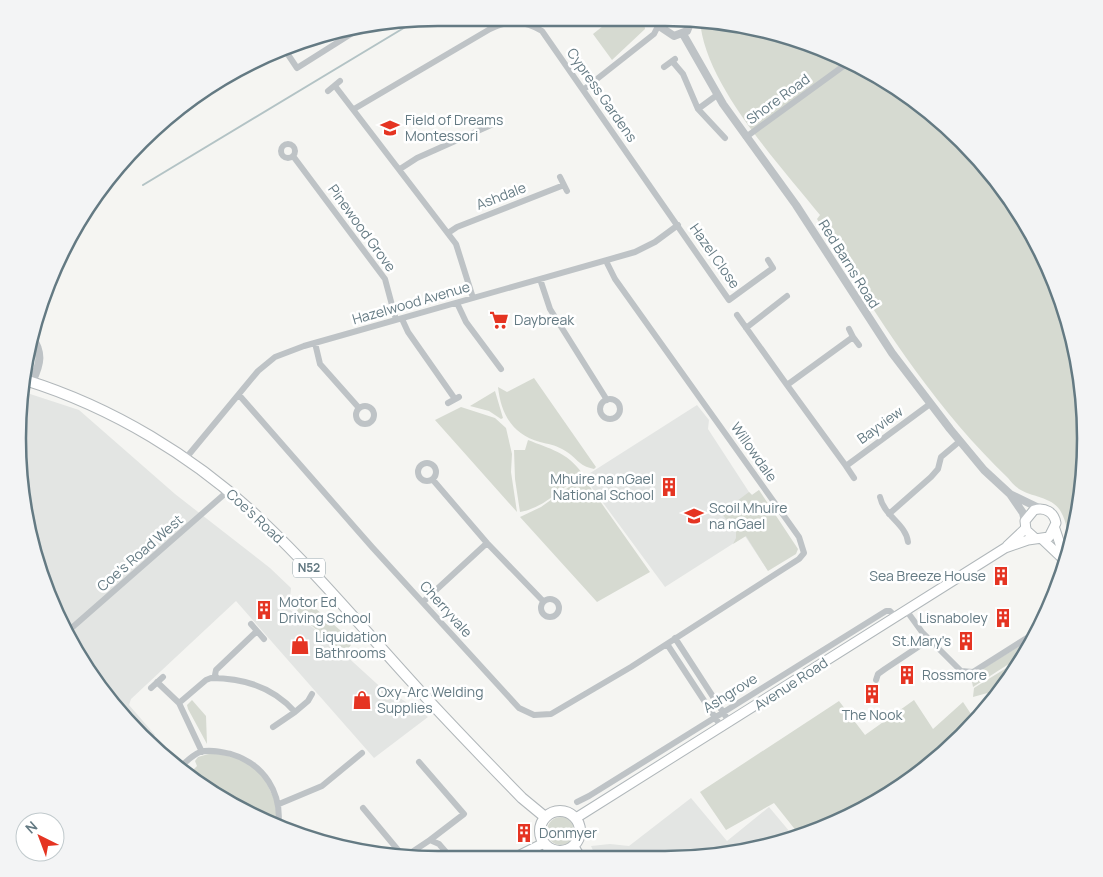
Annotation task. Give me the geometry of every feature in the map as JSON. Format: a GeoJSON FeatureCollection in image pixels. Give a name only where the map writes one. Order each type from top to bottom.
{"type":"FeatureCollection","features":[{"type":"Feature","properties":{"kind":"main road","name":"Coe's Road"},"geometry":{"type":"LineString","coordinates":[[30,382],[98,409],[186,458],[228,491],[280,539],[522,798],[545,817]]}},
{"type":"Feature","properties":{"kind":"main road"},"geometry":{"type":"LineString","coordinates":[[1060,556],[1039,539],[1028,534],[1026,524],[1030,513],[1039,508],[1052,514],[1062,550]]}},
{"type":"Feature","properties":{"kind":"main road","name":"Avenue Road"},"geometry":{"type":"LineString","coordinates":[[576,818],[1005,548],[1026,524]]}},
{"type":"Feature","properties":{"kind":"main road"},"geometry":{"type":"LineString","coordinates":[[1039,539],[1049,537],[1055,528]]}},
{"type":"Feature","properties":{"kind":"main road","name":"Avenue Road"},"geometry":{"type":"LineString","coordinates":[[1005,548],[1039,539]]}},
{"type":"Feature","properties":{"kind":"main road"},"geometry":{"type":"LineString","coordinates":[[561,811],[576,818],[580,836],[573,846],[567,850],[554,850],[544,842],[540,832],[545,817],[561,811]]}},
{"type":"Feature","properties":{"kind":"main road"},"geometry":{"type":"LineString","coordinates":[[527,851],[544,842]]}},
{"type":"Feature","properties":{"kind":"main road"},"geometry":{"type":"LineString","coordinates":[[573,846],[576,851]]}},
{"type":"Feature","properties":{"kind":"street","name":"Cypress Gardens"},"geometry":{"type":"LineString","coordinates":[[354,109],[490,29],[500,26]]}},
{"type":"Feature","properties":{"kind":"street","name":"Cypress Gardens"},"geometry":{"type":"LineString","coordinates":[[533,26],[542,31],[678,225]]}},
{"type":"Feature","properties":{"kind":"street"},"geometry":{"type":"LineString","coordinates":[[583,90],[654,34],[657,26]]}},
{"type":"Feature","properties":{"kind":"street"},"geometry":{"type":"LineString","coordinates":[[662,26],[674,36],[683,34],[689,27]]}},
{"type":"Feature","properties":{"kind":"street"},"geometry":{"type":"LineString","coordinates":[[654,34],[668,33]]}},
{"type":"Feature","properties":{"kind":"street","name":"Red Barns Road"},"geometry":{"type":"LineString","coordinates":[[683,34],[717,94],[796,205],[867,317],[930,404],[984,470],[1010,494],[1023,513],[1026,524]]}},
{"type":"Feature","properties":{"kind":"street"},"geometry":{"type":"LineString","coordinates":[[288,55],[297,68],[349,36]]}},
{"type":"Feature","properties":{"kind":"street"},"geometry":{"type":"LineString","coordinates":[[664,67],[674,60],[683,74],[698,109],[725,138]]}},
{"type":"Feature","properties":{"kind":"street","name":"Shore Road"},"geometry":{"type":"LineString","coordinates":[[746,137],[842,67]]}},
{"type":"Feature","properties":{"kind":"street"},"geometry":{"type":"LineString","coordinates":[[328,91],[338,84],[354,109],[448,233],[464,264],[473,298]]}},
{"type":"Feature","properties":{"kind":"street"},"geometry":{"type":"LineString","coordinates":[[698,109],[717,94]]}},
{"type":"Feature","properties":{"kind":"street"},"geometry":{"type":"LineString","coordinates":[[400,169],[416,158],[500,121]]}},
{"type":"Feature","properties":{"kind":"street","name":"Pinewood Grove"},"geometry":{"type":"LineString","coordinates":[[293,156],[385,279],[399,320],[454,400]]}},
{"type":"Feature","properties":{"kind":"street","name":"Ashdale"},"geometry":{"type":"LineString","coordinates":[[448,233],[456,227],[566,188],[560,177]]}},
{"type":"Feature","properties":{"kind":"street","name":"Hazel Close"},"geometry":{"type":"LineString","coordinates":[[678,225],[729,300],[773,268],[768,260]]}},
{"type":"Feature","properties":{"kind":"street","name":"Hazelwood Avenue"},"geometry":{"type":"LineString","coordinates":[[186,458],[265,364],[289,351],[635,252],[655,242],[678,225]]}},
{"type":"Feature","properties":{"kind":"street","name":"Willowdale"},"geometry":{"type":"LineString","coordinates":[[606,261],[615,279],[744,458],[803,546],[804,553],[799,559],[671,641]]}},
{"type":"Feature","properties":{"kind":"street"},"geometry":{"type":"LineString","coordinates":[[540,279],[550,309],[607,400]]}},
{"type":"Feature","properties":{"kind":"street"},"geometry":{"type":"LineString","coordinates":[[746,328],[786,296]]}},
{"type":"Feature","properties":{"kind":"street"},"geometry":{"type":"LineString","coordinates":[[457,303],[466,322],[501,369]]}},
{"type":"Feature","properties":{"kind":"street"},"geometry":{"type":"LineString","coordinates":[[736,316],[854,478]]}},
{"type":"Feature","properties":{"kind":"street"},"geometry":{"type":"LineString","coordinates":[[848,329],[859,345]]}},
{"type":"Feature","properties":{"kind":"street"},"geometry":{"type":"LineString","coordinates":[[787,385],[853,337]]}},
{"type":"Feature","properties":{"kind":"street"},"geometry":{"type":"LineString","coordinates":[[316,343],[320,364],[358,408]]}},
{"type":"Feature","properties":{"kind":"street"},"geometry":{"type":"LineString","coordinates":[[32,374],[41,357],[37,344]]}},
{"type":"Feature","properties":{"kind":"street","name":"Cherryvale"},"geometry":{"type":"LineString","coordinates":[[239,395],[519,708],[534,715],[551,714],[671,641]]}},
{"type":"Feature","properties":{"kind":"street","name":"Bayview"},"geometry":{"type":"LineString","coordinates":[[846,466],[930,404]]}},
{"type":"Feature","properties":{"kind":"street"},"geometry":{"type":"LineString","coordinates":[[889,514],[931,477],[938,469],[941,457],[960,441]]}},
{"type":"Feature","properties":{"kind":"street"},"geometry":{"type":"LineString","coordinates":[[434,480],[487,543],[543,601]]}},
{"type":"Feature","properties":{"kind":"street","name":"Coe's Road West"},"geometry":{"type":"LineString","coordinates":[[72,627],[228,491]]}},
{"type":"Feature","properties":{"kind":"street","name":"Red Barns Road"},"geometry":{"type":"LineString","coordinates":[[1010,494],[1039,508]]}},
{"type":"Feature","properties":{"kind":"street"},"geometry":{"type":"LineString","coordinates":[[880,497],[889,514],[903,529],[908,542]]}},
{"type":"Feature","properties":{"kind":"street"},"geometry":{"type":"LineString","coordinates":[[423,602],[487,543]]}},
{"type":"Feature","properties":{"kind":"street"},"geometry":{"type":"LineString","coordinates":[[906,610],[922,632],[961,670],[967,673],[973,672],[1025,638]]}},
{"type":"Feature","properties":{"kind":"street","name":"Ashgrove"},"geometry":{"type":"LineString","coordinates":[[577,802],[886,611],[890,611],[896,616]]}},
{"type":"Feature","properties":{"kind":"street"},"geometry":{"type":"LineString","coordinates":[[251,624],[264,639]]}},
{"type":"Feature","properties":{"kind":"street"},"geometry":{"type":"LineString","coordinates":[[217,678],[214,675],[216,670],[257,631]]}},
{"type":"Feature","properties":{"kind":"street"},"geometry":{"type":"LineString","coordinates":[[876,680],[878,674],[930,639]]}},
{"type":"Feature","properties":{"kind":"street"},"geometry":{"type":"LineString","coordinates":[[671,641],[722,712],[726,725]]}},
{"type":"Feature","properties":{"kind":"street"},"geometry":{"type":"LineString","coordinates":[[671,641],[714,717],[726,725]]}},
{"type":"Feature","properties":{"kind":"street"},"geometry":{"type":"LineString","coordinates":[[179,704],[206,680],[217,678],[253,684],[277,694],[294,712]]}},
{"type":"Feature","properties":{"kind":"street"},"geometry":{"type":"LineString","coordinates":[[151,688],[160,679],[179,704],[202,752]]}},
{"type":"Feature","properties":{"kind":"street"},"geometry":{"type":"LineString","coordinates":[[273,727],[294,712],[312,694]]}},
{"type":"Feature","properties":{"kind":"street"},"geometry":{"type":"LineString","coordinates":[[185,764],[202,752],[223,752],[240,757],[256,766],[272,784],[279,804],[278,818]]}},
{"type":"Feature","properties":{"kind":"street"},"geometry":{"type":"LineString","coordinates":[[279,804],[322,786],[362,753]]}},
{"type":"Feature","properties":{"kind":"street"},"geometry":{"type":"LineString","coordinates":[[414,850],[459,820],[464,814],[419,762]]}},
{"type":"Feature","properties":{"kind":"street"},"geometry":{"type":"LineString","coordinates":[[363,808],[398,848]]}},
{"type":"Feature","properties":{"kind":"street"},"geometry":{"type":"LineString","coordinates":[[430,840],[439,844],[445,851]]}},
{"type":"Feature","properties":{"kind":"shaded area"},"geometry":{"type":"Polygon","coordinates":[[[603,26],[645,26],[645,29],[612,60],[593,34],[603,26]]]}},
{"type":"Feature","properties":{"kind":"shaded area"},"geometry":{"type":"Polygon","coordinates":[[[702,28],[745,34],[797,48],[847,69],[871,81],[915,111],[956,147],[992,188],[1022,232],[1034,256],[1055,306],[1069,358],[1076,412],[1077,438],[1073,492],[1067,528],[1065,520],[1058,507],[1048,500],[1019,489],[980,449],[953,419],[904,355],[859,288],[817,219],[820,215],[746,123],[729,97],[705,45],[702,28]]]}},
{"type":"Feature","properties":{"kind":"shaded area"},"geometry":{"type":"Polygon","coordinates":[[[534,378],[596,467],[594,469],[584,466],[559,448],[522,434],[510,422],[502,406],[498,387],[507,392],[534,378]]]}},
{"type":"Feature","properties":{"kind":"shaded area"},"geometry":{"type":"Polygon","coordinates":[[[495,391],[503,418],[501,419],[489,411],[470,406],[495,391]]]}},
{"type":"Feature","properties":{"kind":"shaded area"},"geometry":{"type":"Polygon","coordinates":[[[29,394],[79,410],[175,494],[270,568],[291,588],[289,609],[331,642],[387,693],[397,696],[428,717],[374,758],[236,601],[131,699],[129,705],[155,735],[154,736],[147,730],[129,710],[96,668],[81,645],[69,621],[48,571],[34,519],[27,465],[26,438],[29,394]]]}},
{"type":"Feature","properties":{"kind":"shaded area","name":"Scoil Mhuire na nGael"},"geometry":{"type":"Polygon","coordinates":[[[697,405],[709,420],[708,429],[749,492],[752,495],[759,490],[768,571],[745,536],[665,587],[584,477],[697,405]]]}},
{"type":"Feature","properties":{"kind":"shaded area"},"geometry":{"type":"Polygon","coordinates":[[[461,407],[495,418],[506,428],[512,454],[511,472],[517,512],[435,420],[461,407]]]}},
{"type":"Feature","properties":{"kind":"shaded area"},"geometry":{"type":"Polygon","coordinates":[[[528,440],[564,456],[582,473],[545,502],[520,512],[515,479],[514,450],[525,450],[528,440]]]}},
{"type":"Feature","properties":{"kind":"shaded area"},"geometry":{"type":"Polygon","coordinates":[[[583,477],[650,572],[597,602],[520,517],[541,507],[583,477]]]}},
{"type":"Feature","properties":{"kind":"shaded area"},"geometry":{"type":"Polygon","coordinates":[[[759,490],[798,549],[796,554],[768,571],[746,536],[733,544],[736,538],[736,531],[721,513],[749,492],[752,495],[759,490]]]}},
{"type":"Feature","properties":{"kind":"shaded area"},"geometry":{"type":"Polygon","coordinates":[[[306,600],[350,639],[351,645],[344,654],[296,612],[306,600]]]}},
{"type":"Feature","properties":{"kind":"shaded area"},"geometry":{"type":"Polygon","coordinates":[[[1022,644],[1010,663],[973,687],[971,676],[1022,644]]]}},
{"type":"Feature","properties":{"kind":"shaded area"},"geometry":{"type":"Polygon","coordinates":[[[1007,667],[989,693],[973,697],[974,688],[1007,667]]]}},
{"type":"Feature","properties":{"kind":"shaded area"},"geometry":{"type":"Polygon","coordinates":[[[192,700],[206,716],[207,744],[188,709],[187,705],[192,700]]]}},
{"type":"Feature","properties":{"kind":"shaded area"},"geometry":{"type":"Polygon","coordinates":[[[914,700],[933,729],[963,702],[971,714],[936,748],[894,781],[871,796],[847,808],[795,830],[774,803],[726,830],[700,792],[839,701],[865,735],[914,700]]]}},
{"type":"Feature","properties":{"kind":"shaded area"},"geometry":{"type":"Polygon","coordinates":[[[212,753],[240,758],[263,775],[276,803],[277,817],[232,796],[193,770],[197,766],[195,761],[198,757],[212,753]]]}},
{"type":"Feature","properties":{"kind":"shaded area"},"geometry":{"type":"Polygon","coordinates":[[[691,798],[727,841],[769,807],[789,831],[745,843],[691,850],[593,851],[591,846],[610,844],[629,846],[691,798]]]}},
{"type":"Feature","properties":{"kind":"shaded area"},"geometry":{"type":"Polygon","coordinates":[[[561,817],[571,821],[575,831],[571,841],[561,845],[551,841],[547,831],[551,821],[561,817]]]}},
{"type":"Feature","properties":{"kind":"waterway"},"geometry":{"type":"LineString","coordinates":[[143,185],[404,28]]}},
{"type":"Feature","properties":{"kind":"place","name":"Field of Dreams Montessori"},"geometry":{"type":"Point","coordinates":[390,128]}},
{"type":"Feature","properties":{"kind":"place","name":"Daybreak"},"geometry":{"type":"Point","coordinates":[499,320]}},
{"type":"Feature","properties":{"kind":"place","name":"Mhuire na nGael National School"},"geometry":{"type":"Point","coordinates":[669,487]}},
{"type":"Feature","properties":{"kind":"place","name":"Scoil Mhuire na nGael"},"geometry":{"type":"Point","coordinates":[694,516]}},
{"type":"Feature","properties":{"kind":"place","name":"Sea Breeze House"},"geometry":{"type":"Point","coordinates":[1001,576]}},
{"type":"Feature","properties":{"kind":"place","name":"Motor Ed Driving School"},"geometry":{"type":"Point","coordinates":[264,610]}},
{"type":"Feature","properties":{"kind":"place","name":"Lisnaboley"},"geometry":{"type":"Point","coordinates":[1003,618]}},
{"type":"Feature","properties":{"kind":"place","name":"St.Mary's"},"geometry":{"type":"Point","coordinates":[966,641]}},
{"type":"Feature","properties":{"kind":"place","name":"Liquidation Bathrooms"},"geometry":{"type":"Point","coordinates":[300,645]}},
{"type":"Feature","properties":{"kind":"place","name":"Rossmore"},"geometry":{"type":"Point","coordinates":[907,675]}},
{"type":"Feature","properties":{"kind":"place","name":"The Nook"},"geometry":{"type":"Point","coordinates":[872,694]}},
{"type":"Feature","properties":{"kind":"place","name":"Oxy-Arc Welding Supplies"},"geometry":{"type":"Point","coordinates":[362,700]}},
{"type":"Feature","properties":{"kind":"place","name":"Donmyer"},"geometry":{"type":"Point","coordinates":[524,833]}}]}
